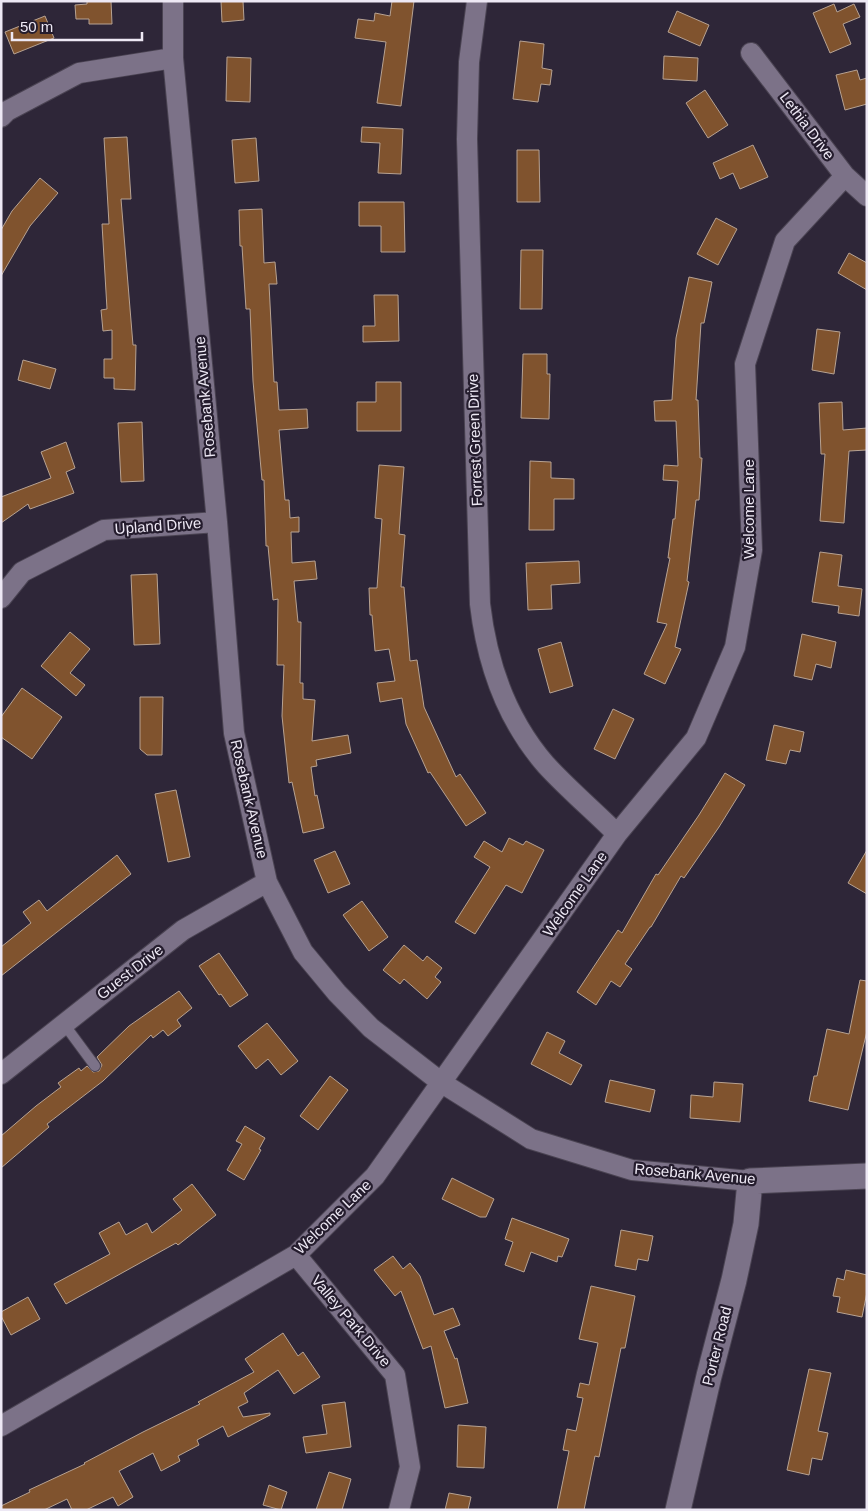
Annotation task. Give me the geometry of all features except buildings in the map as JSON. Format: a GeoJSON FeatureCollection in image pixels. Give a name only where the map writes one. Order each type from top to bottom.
{"type":"FeatureCollection","features":[{"type":"Feature","properties":{"kind":"street","name":"Rosebank Avenue"},"geometry":{"type":"LineString","coordinates":[[173,1],[173,58],[217,522],[234,733],[267,882],[303,952],[337,993],[371,1028],[442,1083],[531,1139],[632,1170],[750,1181],[867,1176]]}},
{"type":"Feature","properties":{"kind":"street","name":"Forrest Green Drive"},"geometry":{"type":"LineString","coordinates":[[477,1],[469,62],[467,138],[480,604],[483,634],[490,663],[500,690],[528,742],[546,765],[617,834]]}},
{"type":"Feature","properties":{"kind":"street","name":"Lethia Drive"},"geometry":{"type":"LineString","coordinates":[[751,54],[845,176],[867,196]]}},
{"type":"Feature","properties":{"kind":"street"},"geometry":{"type":"LineString","coordinates":[[1,117],[7,111],[79,73],[173,58]]}},
{"type":"Feature","properties":{"kind":"street","name":"Welcome Lane"},"geometry":{"type":"LineString","coordinates":[[1,1426],[296,1255],[375,1176],[617,834],[696,738],[735,647],[752,550],[745,364],[785,241],[845,176]]}},
{"type":"Feature","properties":{"kind":"street","name":"Upland Drive"},"geometry":{"type":"LineString","coordinates":[[1,598],[22,572],[104,530],[217,522]]}},
{"type":"Feature","properties":{"kind":"street","name":"Guest Drive"},"geometry":{"type":"LineString","coordinates":[[1,1074],[183,930],[267,882]]}},
{"type":"Feature","properties":{"kind":"street","name":"Porter Road"},"geometry":{"type":"LineString","coordinates":[[678,1510],[709,1376],[734,1280],[746,1224],[750,1181]]}},
{"type":"Feature","properties":{"kind":"street","name":"Valley Park Drive"},"geometry":{"type":"LineString","coordinates":[[296,1255],[395,1375],[410,1466],[399,1510]]}},
{"type":"Feature","properties":{"kind":"lane"},"geometry":{"type":"LineString","coordinates":[[64,1024],[95,1066]]}}]}
